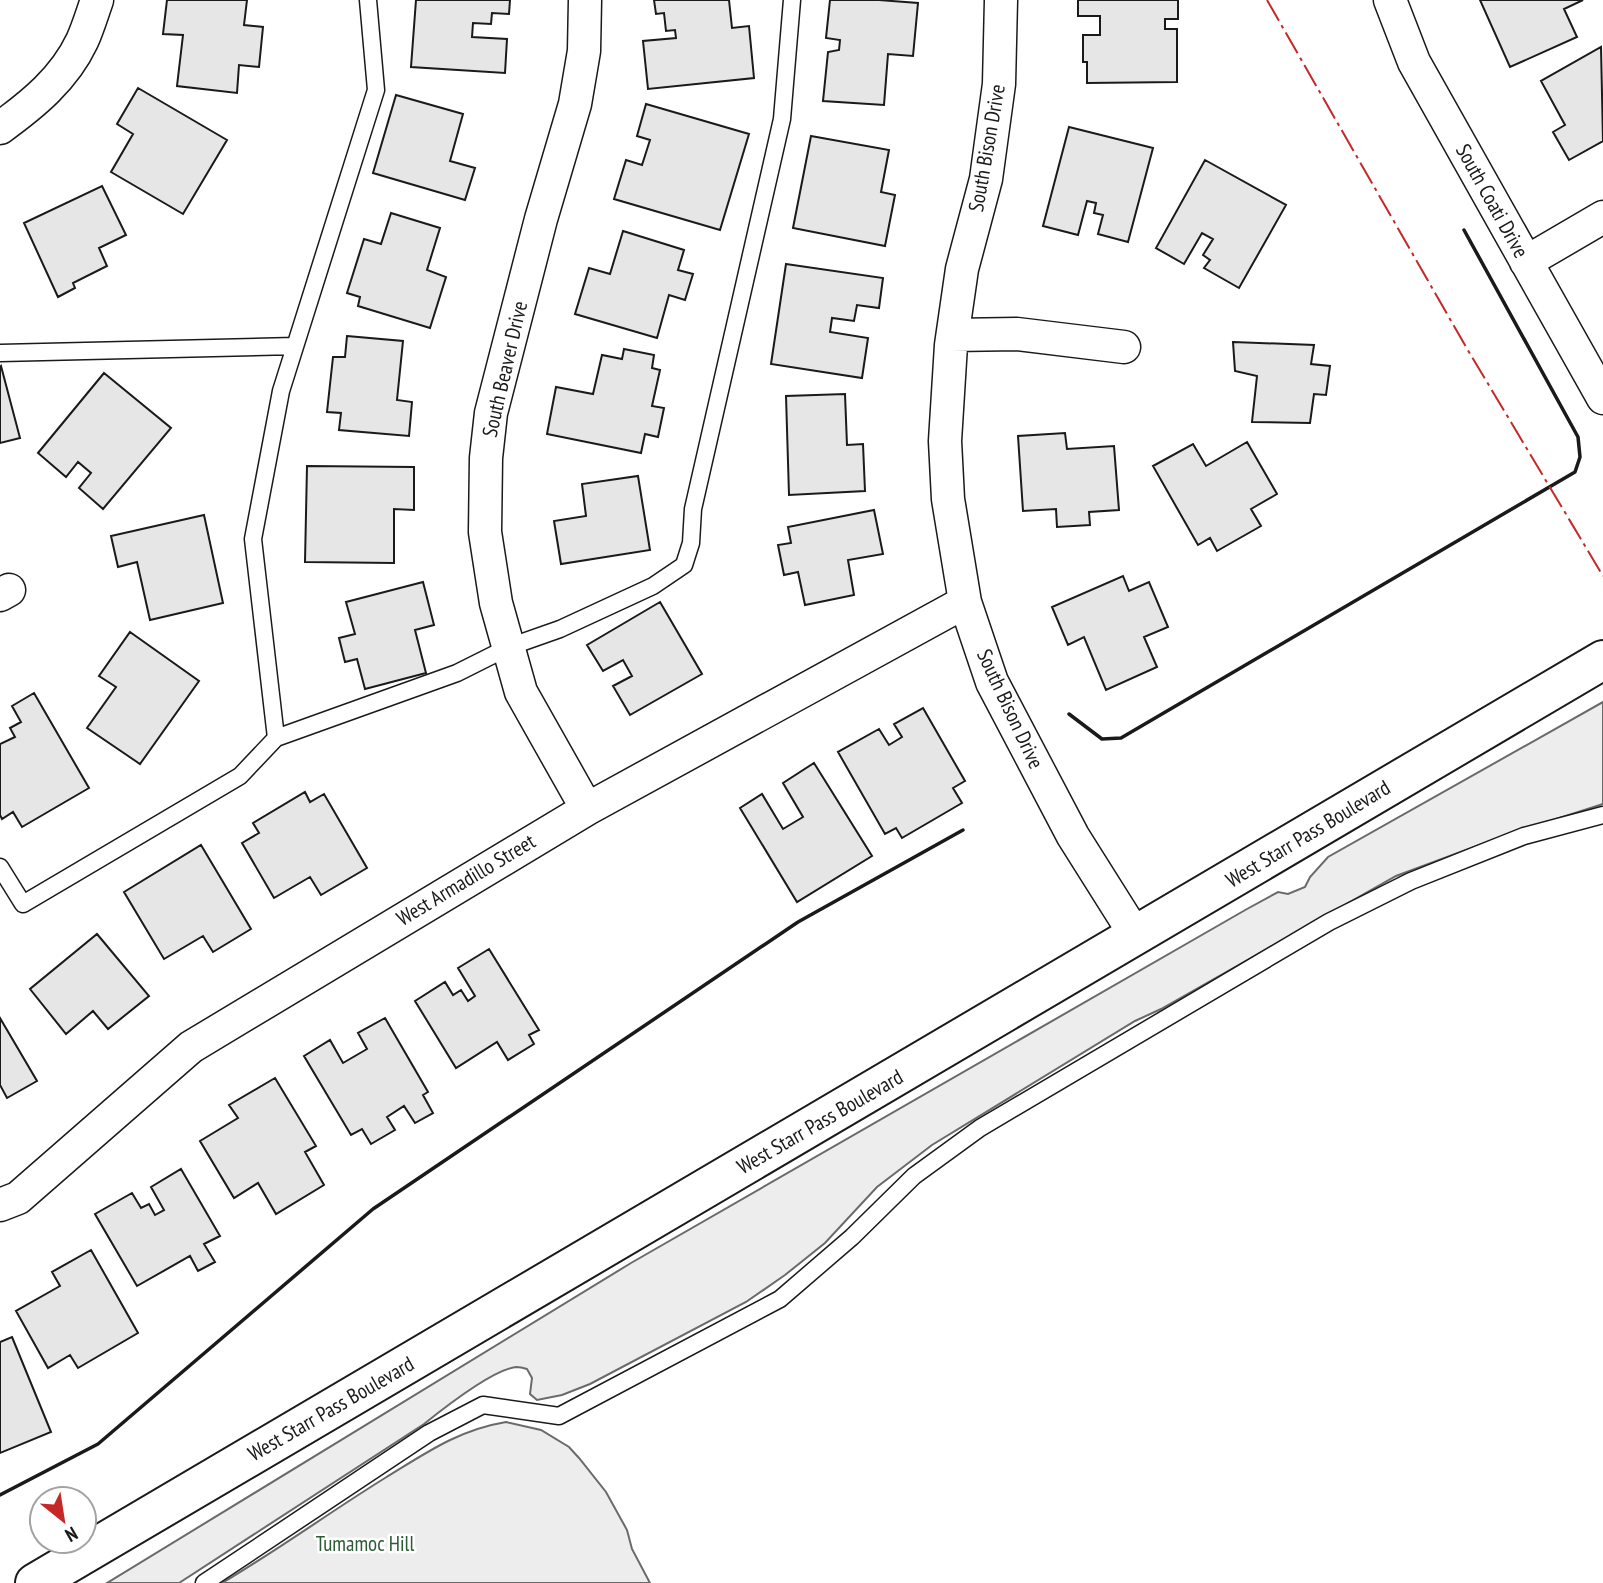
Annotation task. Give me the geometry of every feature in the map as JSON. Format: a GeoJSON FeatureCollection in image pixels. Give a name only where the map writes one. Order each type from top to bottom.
{"type":"FeatureCollection","features":[{"type":"Feature","properties":{"kind":"main road","name":"West Starr Pass Boulevard"},"geometry":{"type":"LineString","coordinates":[[36,1583],[1603,660]]}},
{"type":"Feature","properties":{"kind":"street"},"geometry":{"type":"LineString","coordinates":[[0,128],[28,108],[58,80],[82,42],[97,0]]}},
{"type":"Feature","properties":{"kind":"street","name":"South Beaver Drive"},"geometry":{"type":"LineString","coordinates":[[585,0],[584,51],[575,104],[541,219],[491,412],[485,458],[485,532],[496,603],[521,692],[587,809]]}},
{"type":"Feature","properties":{"kind":"street","name":"South Bison Drive"},"geometry":{"type":"LineString","coordinates":[[1001,0],[999,84],[988,166],[962,269],[953,335],[945,441],[948,499],[965,602],[992,682],[1073,836],[1136,936]]}},
{"type":"Feature","properties":{"kind":"street","name":"South Coati Drive"},"geometry":{"type":"LineString","coordinates":[[1390,0],[1414,62],[1603,398]]}},
{"type":"Feature","properties":{"kind":"street"},"geometry":{"type":"LineString","coordinates":[[1526,262],[1603,217]]}},
{"type":"Feature","properties":{"kind":"street"},"geometry":{"type":"LineString","coordinates":[[953,335],[1017,334],[1124,346]]}},
{"type":"Feature","properties":{"kind":"street","name":"West Armadillo Street"},"geometry":{"type":"LineString","coordinates":[[0,1205],[18,1198],[191,1047],[587,809],[965,602]]}},
{"type":"Feature","properties":{"kind":"lane"},"geometry":{"type":"LineString","coordinates":[[276,738],[253,539],[281,391],[376,90],[369,0]]}},
{"type":"Feature","properties":{"kind":"lane"},"geometry":{"type":"LineString","coordinates":[[0,867],[23,904],[240,776],[276,738],[457,673],[653,586],[684,565],[691,543],[693,509],[782,120],[792,0]]}},
{"type":"Feature","properties":{"kind":"lane"},"geometry":{"type":"LineString","coordinates":[[0,354],[295,346]]}},
{"type":"Feature","properties":{"kind":"lane"},"geometry":{"type":"LineString","coordinates":[[204,1583],[429,1433],[483,1405],[559,1416],[780,1299],[852,1237],[914,1176],[980,1128],[1329,922],[1411,881],[1524,836],[1603,815]]}},
{"type":"Feature","properties":{"kind":"green space"},"geometry":{"type":"Polygon","coordinates":[[[1603,702],[1603,804],[1509,834],[1396,876],[1161,1009],[1135,1021],[932,1145],[877,1187],[825,1243],[746,1302],[590,1384],[562,1395],[537,1400],[530,1394],[532,1378],[527,1369],[516,1367],[506,1370],[468,1391],[424,1424],[179,1583],[107,1583],[631,1263],[1247,909],[1278,892],[1288,894],[1305,887],[1310,877],[1328,857],[1603,702]]]}},
{"type":"Feature","properties":{"kind":"green space","name":"Tumamoc Hill"},"geometry":{"type":"Polygon","coordinates":[[[506,1422],[541,1430],[569,1447],[579,1458],[606,1492],[627,1530],[632,1549],[650,1583],[222,1583],[429,1451],[457,1437],[506,1422]]]}},
{"type":"Feature","properties":{"kind":"building"},"geometry":{"type":"Polygon","coordinates":[[[167,0],[247,0],[244,25],[263,27],[259,67],[239,65],[237,93],[177,86],[183,35],[163,34],[167,0]]]}},
{"type":"Feature","properties":{"kind":"building"},"geometry":{"type":"Polygon","coordinates":[[[416,0],[510,0],[509,14],[492,13],[491,24],[473,23],[472,37],[507,39],[505,73],[411,67],[416,0]]]}},
{"type":"Feature","properties":{"kind":"building"},"geometry":{"type":"Polygon","coordinates":[[[654,0],[729,0],[732,28],[749,26],[754,78],[648,89],[643,41],[676,38],[675,30],[666,31],[664,13],[656,14],[654,0]]]}},
{"type":"Feature","properties":{"kind":"building"},"geometry":{"type":"Polygon","coordinates":[[[830,0],[918,3],[913,56],[888,54],[884,105],[823,101],[828,52],[839,50],[840,40],[826,38],[830,0]]]}},
{"type":"Feature","properties":{"kind":"building"},"geometry":{"type":"Polygon","coordinates":[[[1078,0],[1178,0],[1178,19],[1165,19],[1165,29],[1177,29],[1177,82],[1087,83],[1087,62],[1083,62],[1083,35],[1100,35],[1100,16],[1078,16],[1078,0]]]}},
{"type":"Feature","properties":{"kind":"building"},"geometry":{"type":"Polygon","coordinates":[[[1480,0],[1583,0],[1564,9],[1577,37],[1510,67],[1480,0]]]}},
{"type":"Feature","properties":{"kind":"building"},"geometry":{"type":"Polygon","coordinates":[[[1601,47],[1603,141],[1569,160],[1553,132],[1565,125],[1541,81],[1601,47]]]}},
{"type":"Feature","properties":{"kind":"building"},"geometry":{"type":"Polygon","coordinates":[[[138,88],[227,140],[183,214],[111,172],[133,134],[117,124],[138,88]]]}},
{"type":"Feature","properties":{"kind":"building"},"geometry":{"type":"Polygon","coordinates":[[[396,95],[463,114],[450,161],[475,168],[465,200],[373,173],[396,95]]]}},
{"type":"Feature","properties":{"kind":"building"},"geometry":{"type":"Polygon","coordinates":[[[646,104],[749,134],[720,230],[614,199],[626,160],[642,165],[650,140],[637,136],[646,104]]]}},
{"type":"Feature","properties":{"kind":"building"},"geometry":{"type":"Polygon","coordinates":[[[1069,127],[1153,148],[1128,242],[1098,234],[1103,215],[1094,213],[1096,203],[1087,201],[1078,235],[1043,226],[1069,127]]]}},
{"type":"Feature","properties":{"kind":"building"},"geometry":{"type":"Polygon","coordinates":[[[811,136],[889,150],[881,192],[895,195],[885,246],[793,228],[811,136]]]}},
{"type":"Feature","properties":{"kind":"building"},"geometry":{"type":"Polygon","coordinates":[[[1205,160],[1286,205],[1239,288],[1204,268],[1210,260],[1203,255],[1213,239],[1202,233],[1184,264],[1156,248],[1205,160]]]}},
{"type":"Feature","properties":{"kind":"building"},"geometry":{"type":"Polygon","coordinates":[[[102,186],[126,235],[99,248],[107,266],[73,283],[75,288],[58,297],[24,223],[102,186]]]}},
{"type":"Feature","properties":{"kind":"building"},"geometry":{"type":"Polygon","coordinates":[[[391,213],[440,228],[427,270],[446,277],[430,328],[358,306],[360,297],[347,293],[364,239],[381,244],[391,213]]]}},
{"type":"Feature","properties":{"kind":"building"},"geometry":{"type":"Polygon","coordinates":[[[623,231],[684,250],[678,270],[693,274],[685,300],[669,295],[657,338],[575,314],[589,268],[610,274],[623,231]]]}},
{"type":"Feature","properties":{"kind":"building"},"geometry":{"type":"Polygon","coordinates":[[[786,264],[883,278],[879,308],[857,305],[854,321],[832,318],[830,332],[868,338],[862,378],[771,364],[786,264]]]}},
{"type":"Feature","properties":{"kind":"building"},"geometry":{"type":"Polygon","coordinates":[[[347,336],[403,341],[397,400],[412,402],[409,436],[339,430],[341,413],[327,412],[333,357],[345,357],[347,336]]]}},
{"type":"Feature","properties":{"kind":"building"},"geometry":{"type":"Polygon","coordinates":[[[1233,342],[1314,345],[1311,364],[1330,366],[1326,395],[1314,394],[1310,423],[1252,422],[1257,376],[1235,371],[1233,342]]]}},
{"type":"Feature","properties":{"kind":"building"},"geometry":{"type":"Polygon","coordinates":[[[624,349],[654,355],[652,368],[660,370],[652,406],[664,408],[658,437],[645,434],[641,453],[547,434],[556,387],[593,394],[602,355],[622,359],[624,349]]]}},
{"type":"Feature","properties":{"kind":"building"},"geometry":{"type":"Polygon","coordinates":[[[0,367],[20,438],[0,443],[0,367]]]}},
{"type":"Feature","properties":{"kind":"building"},"geometry":{"type":"Polygon","coordinates":[[[104,373],[171,428],[103,509],[79,488],[91,473],[78,462],[66,477],[38,453],[104,373]]]}},
{"type":"Feature","properties":{"kind":"building"},"geometry":{"type":"Polygon","coordinates":[[[845,394],[847,445],[863,444],[865,491],[789,495],[786,396],[845,394]]]}},
{"type":"Feature","properties":{"kind":"building"},"geometry":{"type":"Polygon","coordinates":[[[1065,433],[1067,449],[1114,446],[1119,510],[1089,512],[1090,525],[1057,527],[1056,509],[1023,511],[1018,436],[1065,433]]]}},
{"type":"Feature","properties":{"kind":"building"},"geometry":{"type":"Polygon","coordinates":[[[1247,442],[1277,494],[1251,509],[1261,526],[1217,551],[1210,538],[1198,545],[1153,466],[1193,444],[1206,466],[1247,442]]]}},
{"type":"Feature","properties":{"kind":"building"},"geometry":{"type":"Polygon","coordinates":[[[307,466],[414,467],[414,510],[394,509],[394,563],[305,562],[307,466]]]}},
{"type":"Feature","properties":{"kind":"building"},"geometry":{"type":"Polygon","coordinates":[[[638,476],[650,550],[561,564],[554,521],[586,516],[582,484],[638,476]]]}},
{"type":"Feature","properties":{"kind":"building"},"geometry":{"type":"Polygon","coordinates":[[[874,510],[883,554],[848,560],[854,595],[805,605],[798,572],[784,575],[778,545],[791,543],[788,527],[874,510]]]}},
{"type":"Feature","properties":{"kind":"building"},"geometry":{"type":"Polygon","coordinates":[[[204,515],[223,603],[150,620],[137,562],[118,567],[111,536],[204,515]]]}},
{"type":"Feature","properties":{"kind":"building"},"geometry":{"type":"Polygon","coordinates":[[[1123,576],[1129,591],[1149,582],[1168,627],[1144,637],[1157,667],[1106,690],[1084,637],[1068,645],[1052,607],[1123,576]]]}},
{"type":"Feature","properties":{"kind":"building"},"geometry":{"type":"Polygon","coordinates":[[[423,582],[434,625],[415,630],[426,673],[365,689],[357,659],[345,662],[339,638],[355,634],[346,602],[423,582]]]}},
{"type":"Feature","properties":{"kind":"building"},"geometry":{"type":"Polygon","coordinates":[[[660,602],[702,674],[630,715],[613,686],[632,676],[623,660],[603,671],[587,645],[660,602]]]}},
{"type":"Feature","properties":{"kind":"building"},"geometry":{"type":"Polygon","coordinates":[[[130,632],[199,681],[140,764],[87,728],[116,687],[99,676],[130,632]]]}},
{"type":"Feature","properties":{"kind":"building"},"geometry":{"type":"Polygon","coordinates":[[[34,693],[89,788],[22,827],[13,812],[2,819],[0,815],[0,744],[15,737],[10,728],[21,722],[12,706],[34,693]]]}},
{"type":"Feature","properties":{"kind":"building"},"geometry":{"type":"Polygon","coordinates":[[[923,708],[965,781],[953,788],[962,803],[902,838],[896,828],[885,834],[838,752],[879,729],[889,745],[902,737],[894,724],[923,708]]]}},
{"type":"Feature","properties":{"kind":"building"},"geometry":{"type":"Polygon","coordinates":[[[814,763],[872,856],[797,902],[740,808],[762,794],[783,829],[803,817],[783,783],[814,763]]]}},
{"type":"Feature","properties":{"kind":"building"},"geometry":{"type":"Polygon","coordinates":[[[305,792],[310,802],[324,794],[367,868],[321,895],[310,877],[274,898],[242,843],[259,833],[253,823],[305,792]]]}},
{"type":"Feature","properties":{"kind":"building"},"geometry":{"type":"Polygon","coordinates":[[[201,845],[251,929],[213,952],[203,936],[164,959],[124,892],[201,845]]]}},
{"type":"Feature","properties":{"kind":"building"},"geometry":{"type":"Polygon","coordinates":[[[97,934],[149,996],[108,1029],[93,1011],[66,1034],[30,989],[97,934]]]}},
{"type":"Feature","properties":{"kind":"building"},"geometry":{"type":"Polygon","coordinates":[[[489,949],[539,1030],[529,1035],[534,1044],[508,1060],[497,1042],[456,1068],[415,1001],[445,982],[453,995],[461,990],[468,1001],[475,996],[458,968],[489,949]]]}},
{"type":"Feature","properties":{"kind":"building"},"geometry":{"type":"Polygon","coordinates":[[[0,1018],[37,1081],[7,1098],[0,1085],[0,1018]]]}},
{"type":"Feature","properties":{"kind":"building"},"geometry":{"type":"Polygon","coordinates":[[[385,1018],[428,1092],[423,1095],[433,1113],[415,1123],[404,1106],[387,1117],[395,1130],[371,1144],[362,1129],[351,1135],[304,1056],[330,1040],[343,1063],[367,1049],[358,1033],[385,1018]]]}},
{"type":"Feature","properties":{"kind":"building"},"geometry":{"type":"Polygon","coordinates":[[[275,1078],[316,1146],[305,1152],[324,1185],[276,1214],[258,1183],[234,1198],[200,1141],[238,1118],[229,1105],[275,1078]]]}},
{"type":"Feature","properties":{"kind":"building"},"geometry":{"type":"Polygon","coordinates":[[[181,1169],[220,1236],[204,1244],[215,1262],[198,1271],[190,1256],[137,1286],[95,1214],[132,1193],[141,1208],[149,1204],[155,1215],[164,1210],[151,1187],[181,1169]]]}},
{"type":"Feature","properties":{"kind":"building"},"geometry":{"type":"Polygon","coordinates":[[[91,1250],[138,1333],[78,1368],[70,1355],[48,1368],[16,1311],[60,1286],[52,1272],[91,1250]]]}},
{"type":"Feature","properties":{"kind":"building"},"geometry":{"type":"Polygon","coordinates":[[[12,1337],[51,1432],[0,1453],[0,1342],[12,1337]]]}},
{"type":"Feature","properties":{"kind":"wall"},"geometry":{"type":"LineString","coordinates":[[1069,714],[1102,739],[1121,738],[1575,472],[1580,457],[1578,437],[1464,230]]}},
{"type":"Feature","properties":{"kind":"wall"},"geometry":{"type":"LineString","coordinates":[[0,1495],[98,1444],[373,1209],[798,922],[963,830]]}},
{"type":"Feature","properties":{"kind":"power"},"geometry":{"type":"LineString","coordinates":[[1267,0],[1466,347],[1603,576]]}}]}
